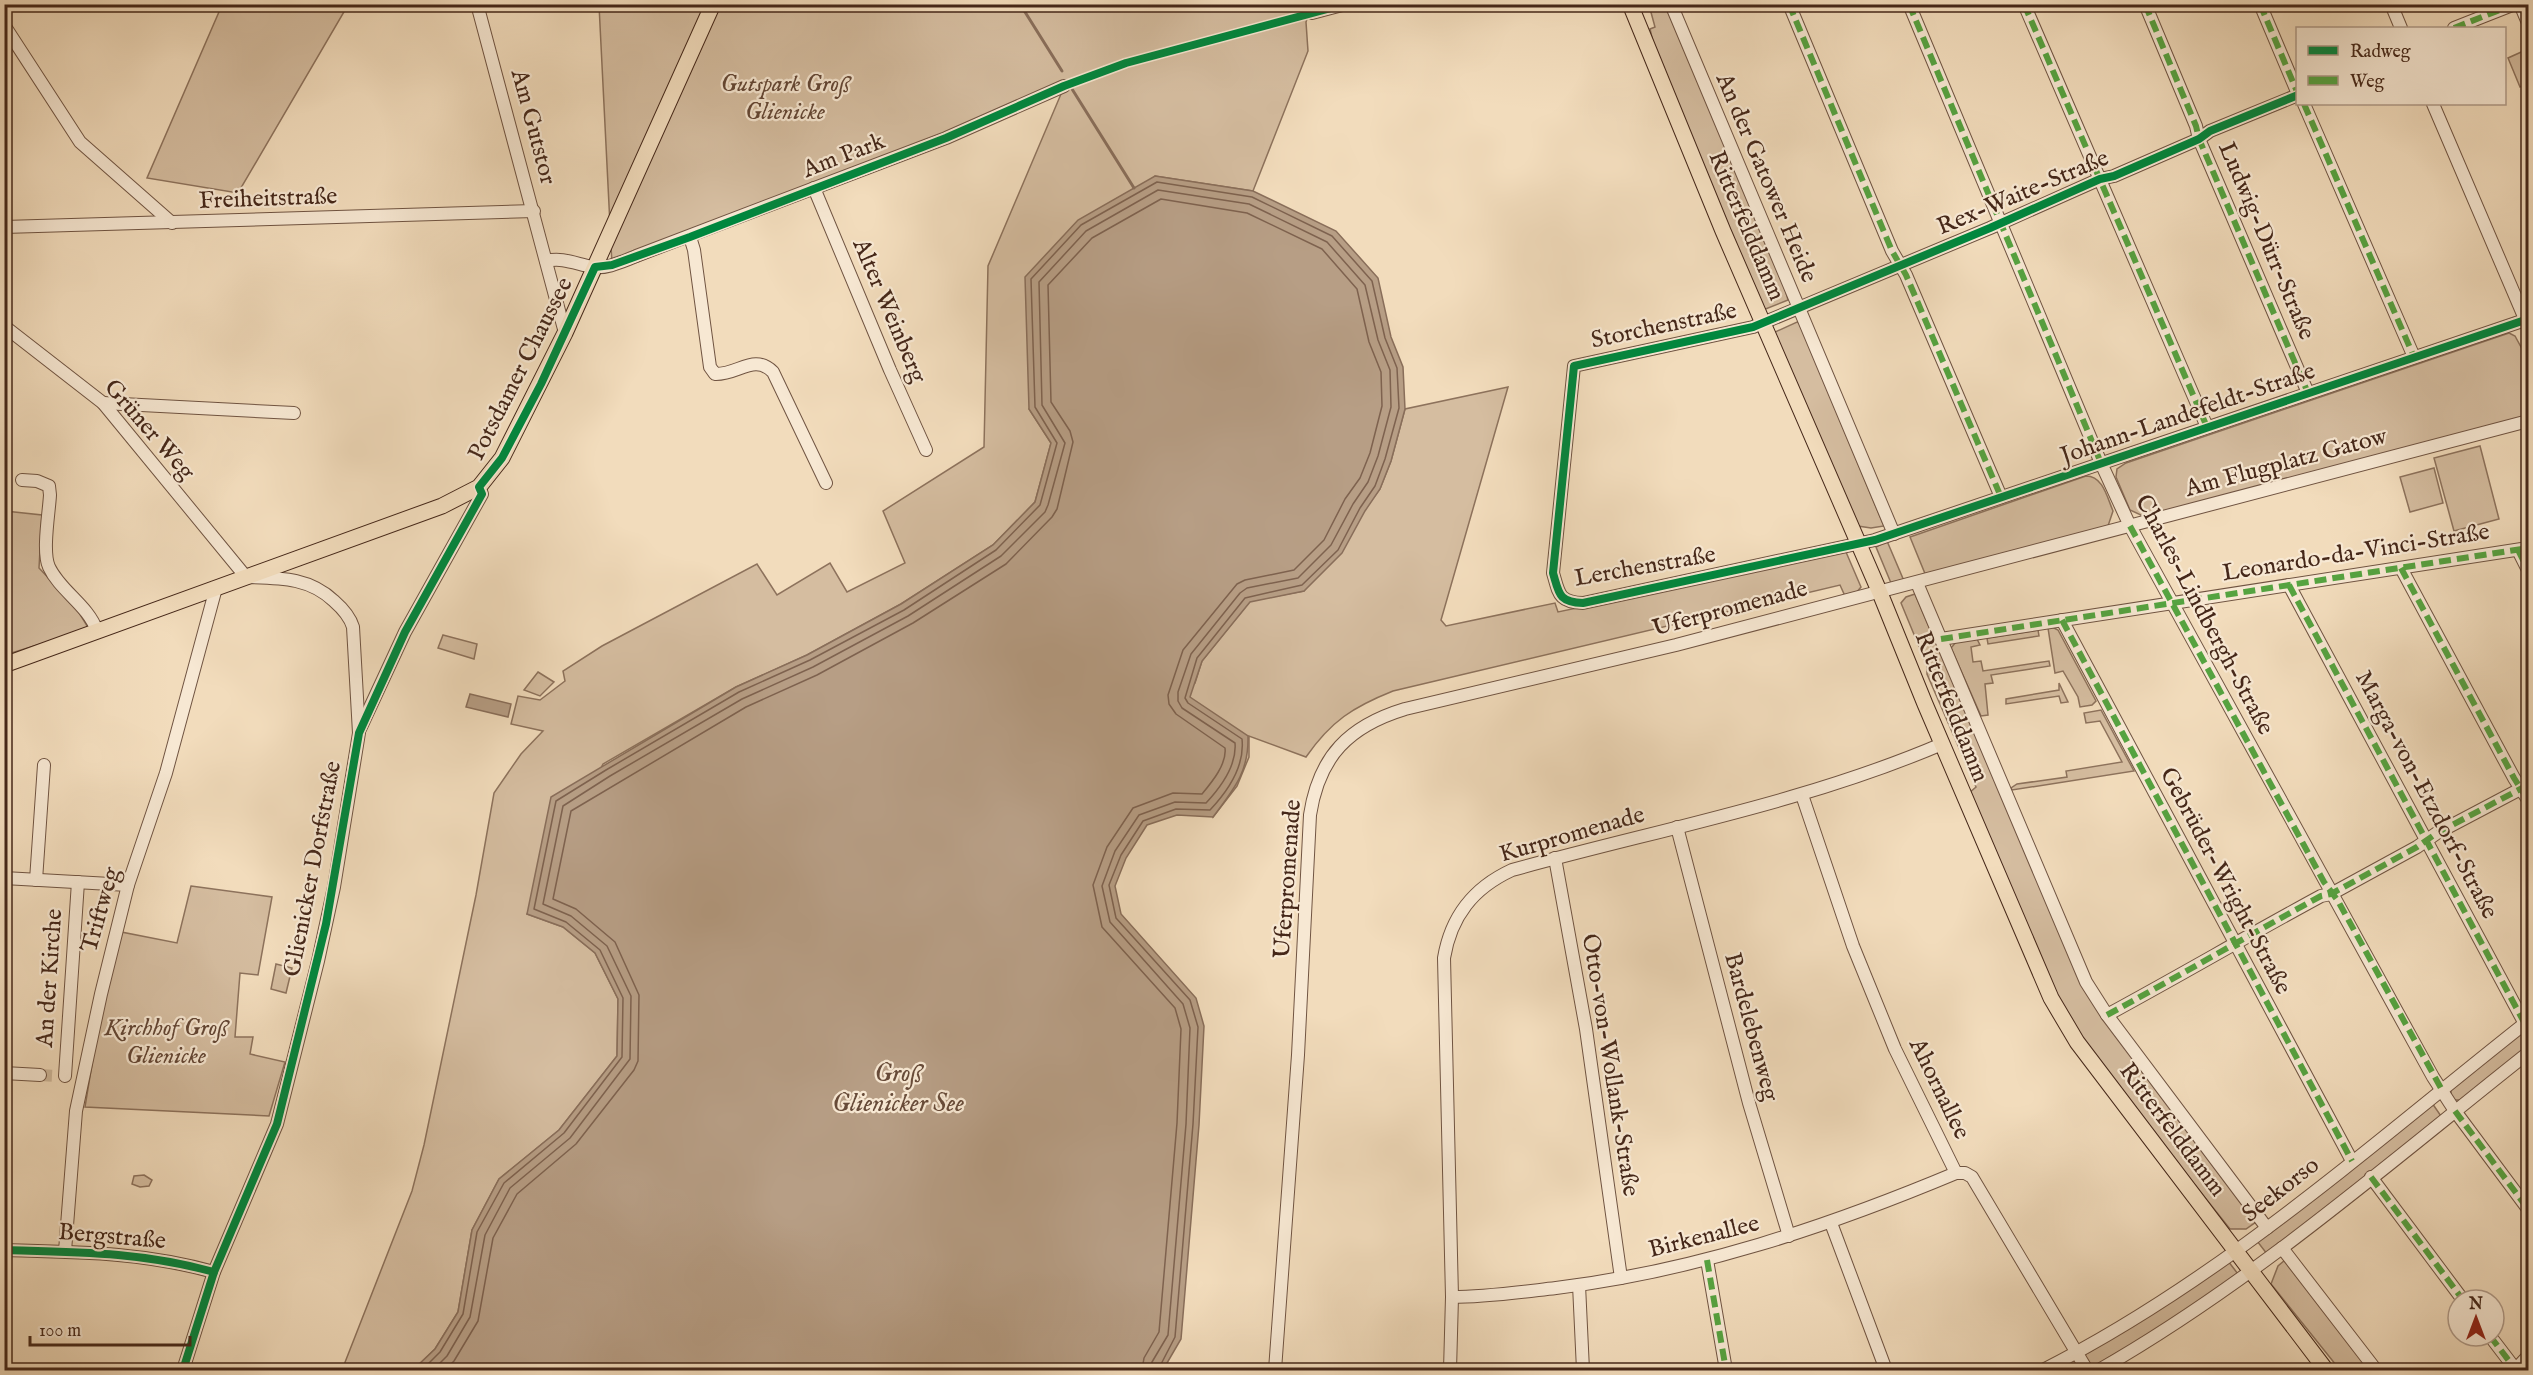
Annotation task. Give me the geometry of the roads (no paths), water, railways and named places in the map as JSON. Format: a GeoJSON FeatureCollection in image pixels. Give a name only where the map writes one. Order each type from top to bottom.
{"type":"FeatureCollection","features":[{"type":"Feature","properties":{"kind":"main road","name":"Potsdamer Chaussee"},"geometry":{"type":"LineString","coordinates":[[4,665],[442,506],[479,487],[494,471],[502,458],[565,333],[713,4]]}},
{"type":"Feature","properties":{"kind":"main road","name":"Ritterfelddamm"},"geometry":{"type":"LineString","coordinates":[[1630,4],[1762,323],[1859,543],[2039,974],[2062,1020],[2150,1140],[2237,1250],[2326,1371]]}},
{"type":"Feature","properties":{"kind":"street","name":"Am Gutstor"},"geometry":{"type":"LineString","coordinates":[[477,4],[565,333]]}},
{"type":"Feature","properties":{"kind":"street"},"geometry":{"type":"LineString","coordinates":[[1312,13],[1346,4]]}},
{"type":"Feature","properties":{"kind":"street","name":"An der Gatower Heide"},"geometry":{"type":"LineString","coordinates":[[1671,4],[1894,534]]}},
{"type":"Feature","properties":{"kind":"street"},"geometry":{"type":"LineString","coordinates":[[1789,4],[1892,251],[1901,265],[2001,497]]}},
{"type":"Feature","properties":{"kind":"street","name":"Charles-Lindbergh-Straße"},"geometry":{"type":"LineString","coordinates":[[1909,4],[2101,463],[2130,526],[2331,894],[2338,901],[2442,1090],[2455,1111],[2529,1209]]}},
{"type":"Feature","properties":{"kind":"street"},"geometry":{"type":"LineString","coordinates":[[2024,4],[2207,427]]}},
{"type":"Feature","properties":{"kind":"street","name":"Ludwig-Dürr-Straße"},"geometry":{"type":"LineString","coordinates":[[2145,4],[2196,126],[2199,139],[2308,393]]}},
{"type":"Feature","properties":{"kind":"street"},"geometry":{"type":"LineString","coordinates":[[2260,4],[2296,89]]}},
{"type":"Feature","properties":{"kind":"street"},"geometry":{"type":"LineString","coordinates":[[2391,4],[2401,27]]}},
{"type":"Feature","properties":{"kind":"street"},"geometry":{"type":"LineString","coordinates":[[2457,27],[2515,4]]}},
{"type":"Feature","properties":{"kind":"street"},"geometry":{"type":"LineString","coordinates":[[2520,4],[2529,23]]}},
{"type":"Feature","properties":{"kind":"street"},"geometry":{"type":"LineString","coordinates":[[4,25],[80,142],[172,223]]}},
{"type":"Feature","properties":{"kind":"street","name":"Am Park"},"geometry":{"type":"LineString","coordinates":[[595,267],[612,265],[690,237],[946,138],[1064,86]]}},
{"type":"Feature","properties":{"kind":"street","name":"Rex-Waite-Straße"},"geometry":{"type":"LineString","coordinates":[[1762,323],[2100,179],[2114,176],[2199,139],[2210,131],[2296,95]]}},
{"type":"Feature","properties":{"kind":"street"},"geometry":{"type":"LineString","coordinates":[[2304,105],[2414,357]]}},
{"type":"Feature","properties":{"kind":"street"},"geometry":{"type":"LineString","coordinates":[[2433,105],[2527,322]]}},
{"type":"Feature","properties":{"kind":"street","name":"Alter Weinberg"},"geometry":{"type":"LineString","coordinates":[[814,188],[890,370],[927,450]]}},
{"type":"Feature","properties":{"kind":"street","name":"Freiheitstraße"},"geometry":{"type":"LineString","coordinates":[[4,227],[534,211]]}},
{"type":"Feature","properties":{"kind":"street"},"geometry":{"type":"LineString","coordinates":[[690,237],[694,250],[710,367],[715,374],[724,375],[757,363],[765,364],[773,372],[826,483]]}},
{"type":"Feature","properties":{"kind":"street"},"geometry":{"type":"LineString","coordinates":[[546,261],[557,258],[595,267]]}},
{"type":"Feature","properties":{"kind":"street","name":"Johann-Landefeldt-Straße"},"geometry":{"type":"LineString","coordinates":[[1859,543],[1894,534],[2414,357],[2527,322]]}},
{"type":"Feature","properties":{"kind":"street","name":"Storchenstraße"},"geometry":{"type":"LineString","coordinates":[[1574,366],[1753,327],[1762,323]]}},
{"type":"Feature","properties":{"kind":"street","name":"Grüner Weg"},"geometry":{"type":"LineString","coordinates":[[4,326],[103,403],[246,577]]}},
{"type":"Feature","properties":{"kind":"street","name":"Lerchenstraße"},"geometry":{"type":"LineString","coordinates":[[1574,366],[1553,573],[1560,596],[1568,602],[1582,603],[1859,543]]}},
{"type":"Feature","properties":{"kind":"street"},"geometry":{"type":"LineString","coordinates":[[103,403],[294,412]]}},
{"type":"Feature","properties":{"kind":"street","name":"Am Flugplatz Gatow"},"geometry":{"type":"LineString","coordinates":[[1880,593],[2529,421]]}},
{"type":"Feature","properties":{"kind":"street"},"geometry":{"type":"LineString","coordinates":[[22,480],[37,481],[49,486],[47,556],[50,568],[93,620],[97,631]]}},
{"type":"Feature","properties":{"kind":"street","name":"Glienicker Dorfstraße"},"geometry":{"type":"LineString","coordinates":[[359,733],[405,632],[482,494],[479,487]]}},
{"type":"Feature","properties":{"kind":"street"},"geometry":{"type":"LineString","coordinates":[[2523,549],[2529,570]]}},
{"type":"Feature","properties":{"kind":"street","name":"Leonardo-da-Vinci-Straße"},"geometry":{"type":"LineString","coordinates":[[1941,639],[2523,549]]}},
{"type":"Feature","properties":{"kind":"street"},"geometry":{"type":"LineString","coordinates":[[2401,568],[2514,778],[2525,786],[2529,800]]}},
{"type":"Feature","properties":{"kind":"street","name":"Glienicker Dorfstraße"},"geometry":{"type":"LineString","coordinates":[[183,1371],[214,1272],[277,1124],[326,924],[359,733],[351,620],[323,590],[301,580],[246,577]]}},
{"type":"Feature","properties":{"kind":"street","name":"Ritterfelddamm"},"geometry":{"type":"LineString","coordinates":[[1917,583],[2086,982],[2107,1015],[2267,1228]]}},
{"type":"Feature","properties":{"kind":"street","name":"Marga-von-Etzdorf-Straße"},"geometry":{"type":"LineString","coordinates":[[2289,585],[2427,839],[2431,851],[2527,1023]]}},
{"type":"Feature","properties":{"kind":"street","name":"Triftweg"},"geometry":{"type":"LineString","coordinates":[[65,1251],[75,1119],[108,960],[128,885],[166,773],[216,588]]}},
{"type":"Feature","properties":{"kind":"street","name":"Uferpromenade"},"geometry":{"type":"LineString","coordinates":[[1275,1371],[1298,1055],[1310,815],[1315,789],[1330,757],[1347,739],[1362,728],[1382,717],[1405,709],[1615,661],[1880,593]]}},
{"type":"Feature","properties":{"kind":"street","name":"Gebrüder-Wright-Straße"},"geometry":{"type":"LineString","coordinates":[[2062,620],[2352,1161]]}},
{"type":"Feature","properties":{"kind":"street","name":"Kurpromenade"},"geometry":{"type":"LineString","coordinates":[[1450,1371],[1452,1297],[1444,980],[1447,943],[1464,905],[1486,884],[1512,870],[1803,795],[1904,760],[1942,744]]}},
{"type":"Feature","properties":{"kind":"street"},"geometry":{"type":"LineString","coordinates":[[36,880],[44,765]]}},
{"type":"Feature","properties":{"kind":"street"},"geometry":{"type":"LineString","coordinates":[[2107,1015],[2525,786]]}},
{"type":"Feature","properties":{"kind":"street","name":"Ahornallee"},"geometry":{"type":"LineString","coordinates":[[1803,795],[1853,946],[1895,1049],[1956,1173],[1965,1173],[1972,1177],[2087,1371]]}},
{"type":"Feature","properties":{"kind":"street","name":"Bardelebenweg"},"geometry":{"type":"LineString","coordinates":[[1677,827],[1749,1103],[1789,1236]]}},
{"type":"Feature","properties":{"kind":"street","name":"Otto-von-Wollank-Straße"},"geometry":{"type":"LineString","coordinates":[[1556,858],[1586,1029],[1622,1278]]}},
{"type":"Feature","properties":{"kind":"street","name":"An der Kirche"},"geometry":{"type":"LineString","coordinates":[[4,878],[128,885]]}},
{"type":"Feature","properties":{"kind":"street","name":"An der Kirche"},"geometry":{"type":"LineString","coordinates":[[78,882],[61,1076],[82,1078]]}},
{"type":"Feature","properties":{"kind":"street","name":"Seekorso"},"geometry":{"type":"LineString","coordinates":[[2043,1371],[2151,1309],[2237,1250],[2527,1023]]}},
{"type":"Feature","properties":{"kind":"street","name":"Seekorso"},"geometry":{"type":"LineString","coordinates":[[2098,1371],[2168,1329],[2282,1248],[2529,1053]]}},
{"type":"Feature","properties":{"kind":"street","name":"An der Kirche"},"geometry":{"type":"LineString","coordinates":[[4,1072],[40,1075]]}},
{"type":"Feature","properties":{"kind":"street","name":"Birkenallee"},"geometry":{"type":"LineString","coordinates":[[1452,1297],[1500,1295],[1579,1285],[1707,1260],[1831,1223],[1956,1173]]}},
{"type":"Feature","properties":{"kind":"street"},"geometry":{"type":"LineString","coordinates":[[2371,1177],[2454,1288]]}},
{"type":"Feature","properties":{"kind":"street"},"geometry":{"type":"LineString","coordinates":[[1831,1223],[1886,1371]]}},
{"type":"Feature","properties":{"kind":"street"},"geometry":{"type":"LineString","coordinates":[[2282,1248],[2376,1371]]}},
{"type":"Feature","properties":{"kind":"street","name":"Bergstraße"},"geometry":{"type":"LineString","coordinates":[[4,1250],[138,1255],[214,1272]]}},
{"type":"Feature","properties":{"kind":"street"},"geometry":{"type":"LineString","coordinates":[[1707,1260],[1726,1371]]}},
{"type":"Feature","properties":{"kind":"street"},"geometry":{"type":"LineString","coordinates":[[1579,1285],[1583,1371]]}},
{"type":"Feature","properties":{"kind":"street"},"geometry":{"type":"LineString","coordinates":[[2499,1348],[2515,1370],[2529,1356]]}},
{"type":"Feature","properties":{"kind":"water","name":"Groß Glienicker See"},"geometry":{"type":"Polygon","coordinates":[[[1155,176],[1253,191],[1336,231],[1378,278],[1391,337],[1403,367],[1405,409],[1391,461],[1380,489],[1342,553],[1304,591],[1250,602],[1202,661],[1190,697],[1248,736],[1246,760],[1234,789],[1213,817],[1177,815],[1147,825],[1126,858],[1115,886],[1121,914],[1196,998],[1204,1026],[1199,1125],[1181,1339],[1163,1370],[413,1370],[435,1349],[458,1312],[472,1230],[499,1179],[559,1130],[617,1056],[618,999],[595,953],[563,927],[527,914],[551,797],[736,687],[807,655],[901,604],[993,545],[1035,502],[1051,443],[1029,409],[1025,277],[1078,220],[1155,176]]]}},
{"type":"Feature","properties":{"kind":"water"},"geometry":{"type":"Polygon","coordinates":[[[470,694],[511,704],[508,717],[466,707],[470,694]]]}},
{"type":"Feature","properties":{"kind":"waterway"},"geometry":{"type":"LineString","coordinates":[[1020,4],[1062,71]]}},
{"type":"Feature","properties":{"kind":"waterway"},"geometry":{"type":"LineString","coordinates":[[1072,89],[1134,188]]}},
{"type":"Feature","properties":{"kind":"tunnel"},"geometry":{"type":"LineString","coordinates":[[40,1075],[57,1076]]}},
{"type":"Feature","properties":{"kind":"park label","name":"Gutspark Groß Glienicke"},"geometry":{"type":"Point","coordinates":[785,98]}},
{"type":"Feature","properties":{"kind":"park label","name":"Kirchhof Groß Glienicke"},"geometry":{"type":"Point","coordinates":[166,1042]}}]}
